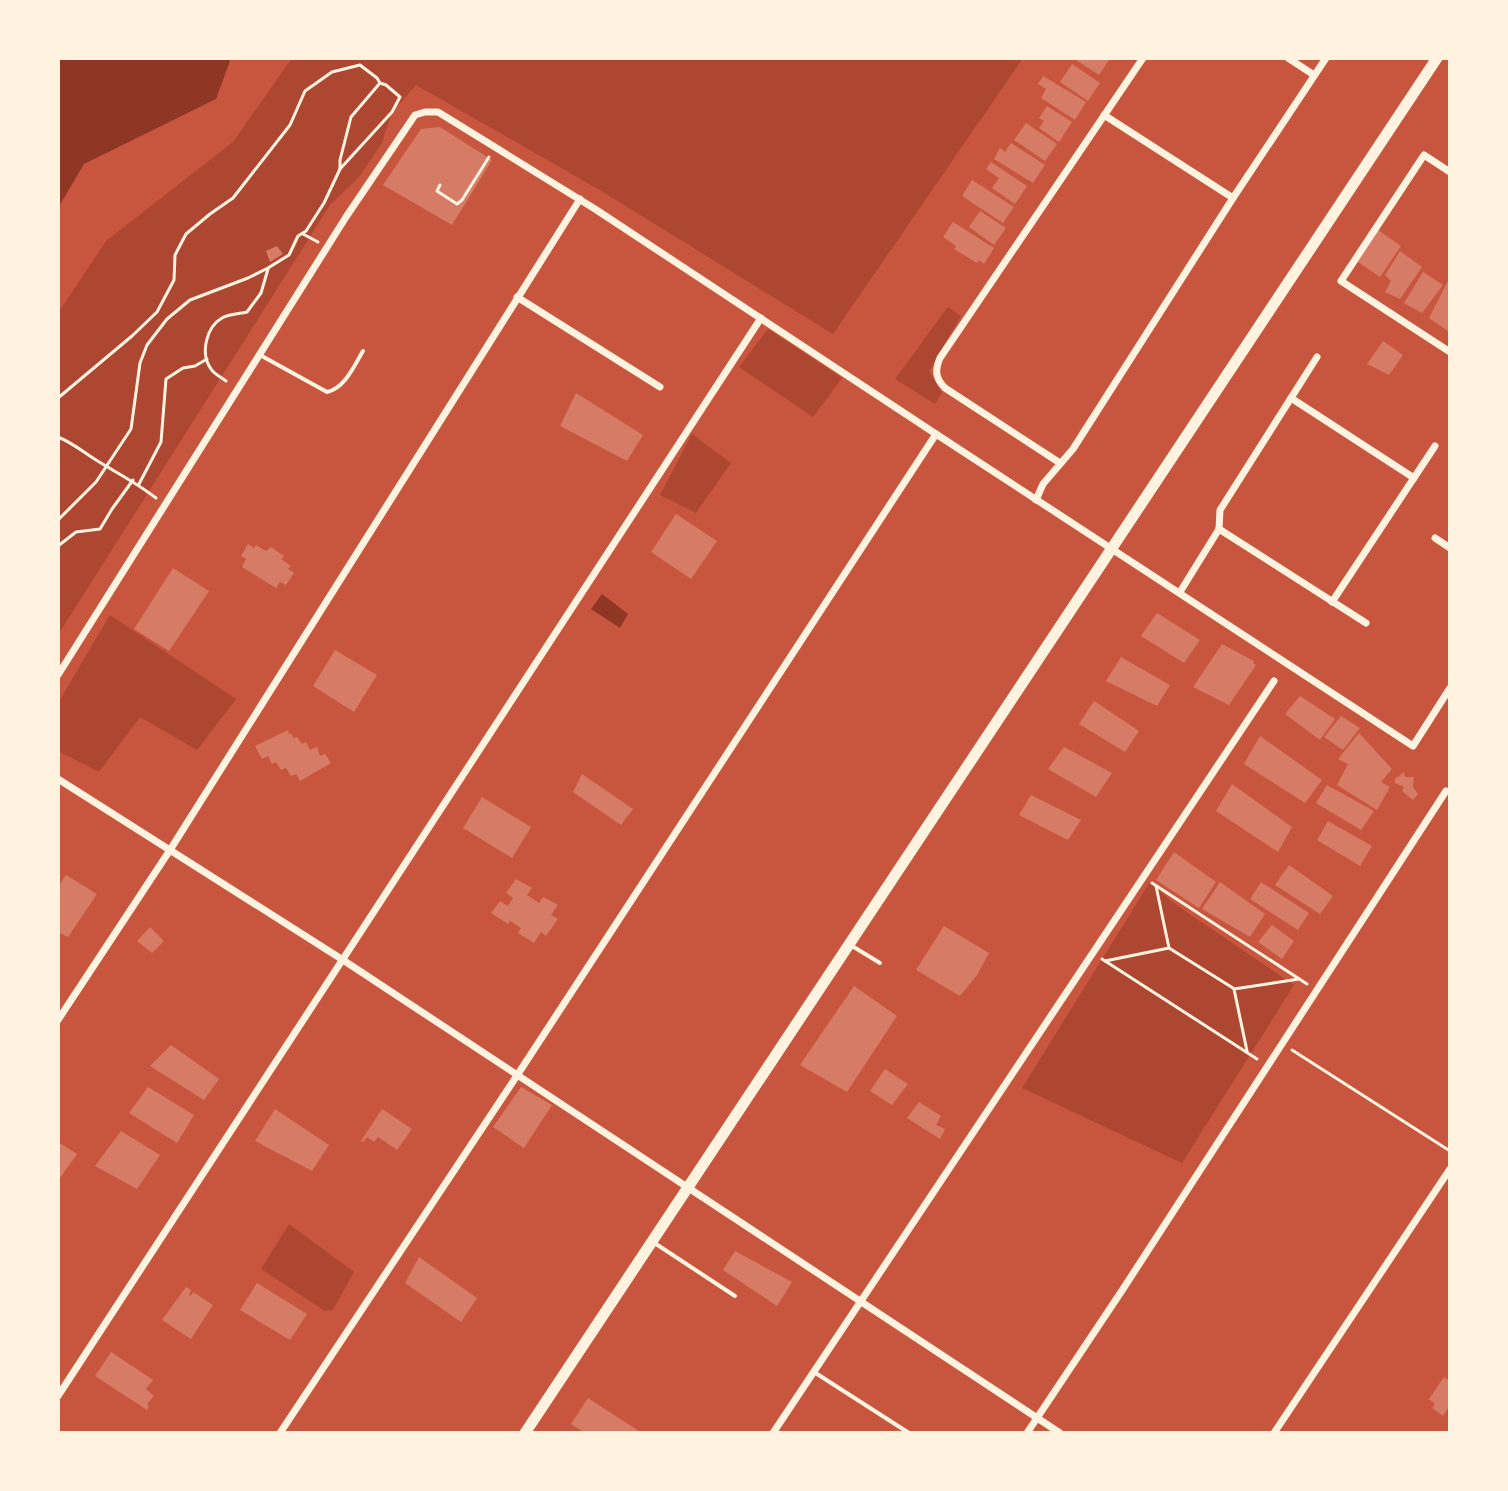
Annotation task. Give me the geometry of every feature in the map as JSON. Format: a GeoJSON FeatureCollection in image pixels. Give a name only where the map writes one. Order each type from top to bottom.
{"type":"FeatureCollection","features":[{"type":"Feature","properties":{"kind":"main road"},"geometry":{"type":"LineString","coordinates":[[525,1433],[1437,58]]}},
{"type":"Feature","properties":{"kind":"street"},"geometry":{"type":"LineString","coordinates":[[1060,463],[945,388],[936,374],[940,358],[1143,58]]}},
{"type":"Feature","properties":{"kind":"street"},"geometry":{"type":"LineString","coordinates":[[1288,58],[1314,75]]}},
{"type":"Feature","properties":{"kind":"street"},"geometry":{"type":"LineString","coordinates":[[1036,500],[1043,484],[1073,449],[1326,58]]}},
{"type":"Feature","properties":{"kind":"street"},"geometry":{"type":"LineString","coordinates":[[58,675],[328,247],[415,115],[438,112],[580,199],[1413,746],[1450,688]]}},
{"type":"Feature","properties":{"kind":"street"},"geometry":{"type":"LineString","coordinates":[[1104,115],[1233,198]]}},
{"type":"Feature","properties":{"kind":"street"},"geometry":{"type":"LineString","coordinates":[[1450,172],[1424,155],[1341,281],[1450,352]]}},
{"type":"Feature","properties":{"kind":"street"},"geometry":{"type":"LineString","coordinates":[[58,1020],[170,850],[580,199]]}},
{"type":"Feature","properties":{"kind":"street"},"geometry":{"type":"LineString","coordinates":[[517,297],[660,387]]}},
{"type":"Feature","properties":{"kind":"street"},"geometry":{"type":"LineString","coordinates":[[58,1396],[761,318]]}},
{"type":"Feature","properties":{"kind":"street"},"geometry":{"type":"LineString","coordinates":[[1180,592],[1219,529],[1220,510],[1317,357]]}},
{"type":"Feature","properties":{"kind":"street"},"geometry":{"type":"LineString","coordinates":[[1291,398],[1414,478]]}},
{"type":"Feature","properties":{"kind":"street"},"geometry":{"type":"LineString","coordinates":[[280,1433],[936,434]]}},
{"type":"Feature","properties":{"kind":"street"},"geometry":{"type":"LineString","coordinates":[[1332,602],[1435,446]]}},
{"type":"Feature","properties":{"kind":"street"},"geometry":{"type":"LineString","coordinates":[[1219,529],[1366,623]]}},
{"type":"Feature","properties":{"kind":"street"},"geometry":{"type":"LineString","coordinates":[[1435,538],[1450,548]]}},
{"type":"Feature","properties":{"kind":"street"},"geometry":{"type":"LineString","coordinates":[[773,1433],[1274,681]]}},
{"type":"Feature","properties":{"kind":"street"},"geometry":{"type":"LineString","coordinates":[[58,779],[518,1074],[1060,1433]]}},
{"type":"Feature","properties":{"kind":"street"},"geometry":{"type":"LineString","coordinates":[[1027,1433],[1446,791]]}},
{"type":"Feature","properties":{"kind":"street"},"geometry":{"type":"LineString","coordinates":[[1274,1433],[1450,1169]]}},
{"type":"Feature","properties":{"kind":"lane"},"geometry":{"type":"LineString","coordinates":[[260,355],[327,392],[336,390],[342,384],[363,351]]}},
{"type":"Feature","properties":{"kind":"lane"},"geometry":{"type":"LineString","coordinates":[[848,944],[880,963]]}},
{"type":"Feature","properties":{"kind":"lane"},"geometry":{"type":"LineString","coordinates":[[651,1241],[735,1296]]}},
{"type":"Feature","properties":{"kind":"lane"},"geometry":{"type":"LineString","coordinates":[[814,1372],[909,1433]]}},
{"type":"Feature","properties":{"kind":"path"},"geometry":{"type":"LineString","coordinates":[[58,398],[157,312],[174,280],[175,255],[186,234],[233,198],[290,125],[305,91],[332,72],[360,65],[400,97],[392,112],[340,169],[324,203],[306,231],[298,236],[289,255],[248,278],[190,300],[167,319],[147,345],[140,363],[131,429],[96,482],[58,520]]}},
{"type":"Feature","properties":{"kind":"path"},"geometry":{"type":"LineString","coordinates":[[340,169],[351,117],[380,83]]}},
{"type":"Feature","properties":{"kind":"path"},"geometry":{"type":"LineString","coordinates":[[440,185],[437,191],[457,204],[489,157]]}},
{"type":"Feature","properties":{"kind":"path"},"geometry":{"type":"LineString","coordinates":[[302,233],[328,247]]}},
{"type":"Feature","properties":{"kind":"path"},"geometry":{"type":"LineString","coordinates":[[226,381],[212,371],[207,359],[207,334],[225,316],[247,312],[261,293],[268,268]]}},
{"type":"Feature","properties":{"kind":"path"},"geometry":{"type":"LineString","coordinates":[[139,484],[161,442],[166,379],[183,368],[207,359]]}},
{"type":"Feature","properties":{"kind":"path"},"geometry":{"type":"LineString","coordinates":[[58,437],[133,480],[166,505]]}},
{"type":"Feature","properties":{"kind":"path"},"geometry":{"type":"LineString","coordinates":[[58,546],[76,532],[100,529],[133,480]]}},
{"type":"Feature","properties":{"kind":"path"},"geometry":{"type":"LineString","coordinates":[[1143,877],[1317,990]]}},
{"type":"Feature","properties":{"kind":"path"},"geometry":{"type":"LineString","coordinates":[[1156,886],[1169,948]]}},
{"type":"Feature","properties":{"kind":"path"},"geometry":{"type":"LineString","coordinates":[[1105,961],[1169,948],[1234,989],[1299,979]]}},
{"type":"Feature","properties":{"kind":"path"},"geometry":{"type":"LineString","coordinates":[[1092,952],[1267,1065]]}},
{"type":"Feature","properties":{"kind":"path"},"geometry":{"type":"LineString","coordinates":[[1234,989],[1248,1053]]}},
{"type":"Feature","properties":{"kind":"path"},"geometry":{"type":"LineString","coordinates":[[1282,1043],[1450,1151]]}},
{"type":"Feature","properties":{"kind":"shaded area"},"geometry":{"type":"Polygon","coordinates":[[[58,58],[231,58],[216,99],[84,164],[58,208],[58,58]]]}},
{"type":"Feature","properties":{"kind":"shaded area"},"geometry":{"type":"Polygon","coordinates":[[[292,58],[1023,58],[833,334],[598,189],[416,85],[392,112],[382,143],[359,177],[330,205],[58,635],[58,313],[106,241],[233,142],[292,58]]]}},
{"type":"Feature","properties":{"kind":"shaded area"},"geometry":{"type":"Polygon","coordinates":[[[948,307],[961,316],[929,371],[942,393],[935,404],[895,379],[948,307]]]}},
{"type":"Feature","properties":{"kind":"shaded area"},"geometry":{"type":"Polygon","coordinates":[[[768,329],[842,378],[813,417],[739,367],[768,329]]]}},
{"type":"Feature","properties":{"kind":"shaded area"},"geometry":{"type":"Polygon","coordinates":[[[692,434],[731,463],[696,513],[660,495],[692,434]]]}},
{"type":"Feature","properties":{"kind":"shaded area"},"geometry":{"type":"Polygon","coordinates":[[[602,594],[628,614],[620,628],[591,609],[602,594]]]}},
{"type":"Feature","properties":{"kind":"shaded area"},"geometry":{"type":"Polygon","coordinates":[[[110,615],[236,699],[197,750],[140,717],[99,772],[58,751],[58,703],[110,615]]]}},
{"type":"Feature","properties":{"kind":"shaded area"},"geometry":{"type":"Polygon","coordinates":[[[1150,882],[1172,902],[1294,985],[1182,1163],[1022,1088],[1150,882]]]}},
{"type":"Feature","properties":{"kind":"shaded area"},"geometry":{"type":"Polygon","coordinates":[[[289,1224],[354,1272],[333,1310],[325,1311],[261,1269],[289,1224]]]}},
{"type":"Feature","properties":{"kind":"building"},"geometry":{"type":"Polygon","coordinates":[[[1073,58],[1106,58],[1109,60],[1099,75],[1073,58]]]}},
{"type":"Feature","properties":{"kind":"building"},"geometry":{"type":"Polygon","coordinates":[[[1072,64],[1100,83],[1088,101],[1060,82],[1072,64]]]}},
{"type":"Feature","properties":{"kind":"building"},"geometry":{"type":"Polygon","coordinates":[[[1043,76],[1086,102],[1075,120],[1041,98],[1046,89],[1038,84],[1043,76]]]}},
{"type":"Feature","properties":{"kind":"building"},"geometry":{"type":"Polygon","coordinates":[[[1047,106],[1072,122],[1059,142],[1039,128],[1044,121],[1039,118],[1047,106]]]}},
{"type":"Feature","properties":{"kind":"building"},"geometry":{"type":"Polygon","coordinates":[[[1026,123],[1057,144],[1045,161],[1014,140],[1026,123]]]}},
{"type":"Feature","properties":{"kind":"building"},"geometry":{"type":"Polygon","coordinates":[[[440,127],[492,160],[452,225],[383,185],[421,129],[440,127]]]}},
{"type":"Feature","properties":{"kind":"building"},"geometry":{"type":"Polygon","coordinates":[[[1011,143],[1045,165],[1033,183],[994,159],[1000,148],[1005,152],[1011,143]]]}},
{"type":"Feature","properties":{"kind":"building"},"geometry":{"type":"Polygon","coordinates":[[[991,162],[1027,186],[1015,204],[992,188],[999,178],[986,169],[991,162]]]}},
{"type":"Feature","properties":{"kind":"building"},"geometry":{"type":"Polygon","coordinates":[[[972,180],[1014,207],[1003,223],[962,196],[972,180]]]}},
{"type":"Feature","properties":{"kind":"building"},"geometry":{"type":"Polygon","coordinates":[[[980,211],[1006,228],[994,245],[969,227],[980,211]]]}},
{"type":"Feature","properties":{"kind":"building"},"geometry":{"type":"Polygon","coordinates":[[[953,222],[994,248],[984,264],[954,249],[956,246],[943,237],[953,222]]]}},
{"type":"Feature","properties":{"kind":"building"},"geometry":{"type":"Polygon","coordinates":[[[1378,230],[1401,246],[1380,277],[1358,262],[1378,230]]]}},
{"type":"Feature","properties":{"kind":"building"},"geometry":{"type":"Polygon","coordinates":[[[277,246],[283,254],[270,262],[266,251],[277,246]]]}},
{"type":"Feature","properties":{"kind":"building"},"geometry":{"type":"Polygon","coordinates":[[[1400,251],[1422,267],[1400,299],[1385,292],[1391,281],[1385,275],[1400,251]]]}},
{"type":"Feature","properties":{"kind":"building"},"geometry":{"type":"Polygon","coordinates":[[[1423,272],[1443,285],[1422,313],[1404,303],[1423,272]]]}},
{"type":"Feature","properties":{"kind":"building"},"geometry":{"type":"Polygon","coordinates":[[[1450,277],[1450,328],[1448,331],[1429,318],[1450,277]]]}},
{"type":"Feature","properties":{"kind":"building"},"geometry":{"type":"Polygon","coordinates":[[[1383,341],[1403,355],[1389,375],[1367,364],[1383,341]]]}},
{"type":"Feature","properties":{"kind":"building"},"geometry":{"type":"Polygon","coordinates":[[[576,393],[643,435],[627,461],[560,426],[576,393]]]}},
{"type":"Feature","properties":{"kind":"building"},"geometry":{"type":"Polygon","coordinates":[[[676,514],[717,541],[691,579],[651,552],[676,514]]]}},
{"type":"Feature","properties":{"kind":"building"},"geometry":{"type":"Polygon","coordinates":[[[248,544],[266,551],[271,547],[284,556],[281,559],[291,566],[288,569],[294,573],[286,585],[280,582],[276,588],[242,567],[246,559],[241,556],[248,544]]]}},
{"type":"Feature","properties":{"kind":"building"},"geometry":{"type":"Polygon","coordinates":[[[173,568],[209,591],[169,651],[134,629],[173,568]]]}},
{"type":"Feature","properties":{"kind":"building"},"geometry":{"type":"Polygon","coordinates":[[[1157,613],[1200,640],[1184,663],[1141,636],[1157,613]]]}},
{"type":"Feature","properties":{"kind":"building"},"geometry":{"type":"Polygon","coordinates":[[[1222,644],[1256,665],[1229,705],[1193,687],[1222,644]]]}},
{"type":"Feature","properties":{"kind":"building"},"geometry":{"type":"Polygon","coordinates":[[[335,650],[377,675],[354,712],[313,686],[335,650]]]}},
{"type":"Feature","properties":{"kind":"building"},"geometry":{"type":"Polygon","coordinates":[[[1121,657],[1170,685],[1157,706],[1106,681],[1121,657]]]}},
{"type":"Feature","properties":{"kind":"building"},"geometry":{"type":"Polygon","coordinates":[[[1300,696],[1335,719],[1320,740],[1285,714],[1300,696]]]}},
{"type":"Feature","properties":{"kind":"building"},"geometry":{"type":"Polygon","coordinates":[[[1094,701],[1139,731],[1125,752],[1079,724],[1094,701]]]}},
{"type":"Feature","properties":{"kind":"building"},"geometry":{"type":"Polygon","coordinates":[[[1341,716],[1360,728],[1343,750],[1324,737],[1341,716]]]}},
{"type":"Feature","properties":{"kind":"building"},"geometry":{"type":"Polygon","coordinates":[[[288,730],[302,744],[306,742],[310,750],[317,747],[320,756],[325,754],[331,763],[300,781],[296,774],[291,776],[286,768],[281,770],[276,762],[272,764],[268,756],[262,759],[255,746],[288,730]]]}},
{"type":"Feature","properties":{"kind":"building"},"geometry":{"type":"Polygon","coordinates":[[[1359,733],[1392,769],[1381,782],[1390,787],[1377,810],[1337,785],[1348,764],[1338,759],[1359,733]]]}},
{"type":"Feature","properties":{"kind":"building"},"geometry":{"type":"Polygon","coordinates":[[[1260,736],[1322,780],[1305,803],[1244,764],[1260,736]]]}},
{"type":"Feature","properties":{"kind":"building"},"geometry":{"type":"Polygon","coordinates":[[[1064,747],[1112,773],[1096,797],[1048,769],[1064,747]]]}},
{"type":"Feature","properties":{"kind":"building"},"geometry":{"type":"Polygon","coordinates":[[[1404,772],[1405,777],[1414,777],[1413,787],[1418,794],[1413,800],[1402,791],[1404,787],[1395,783],[1395,779],[1404,772]]]}},
{"type":"Feature","properties":{"kind":"building"},"geometry":{"type":"Polygon","coordinates":[[[582,774],[633,809],[621,825],[573,792],[582,774]]]}},
{"type":"Feature","properties":{"kind":"building"},"geometry":{"type":"Polygon","coordinates":[[[1232,784],[1292,827],[1278,852],[1216,811],[1232,784]]]}},
{"type":"Feature","properties":{"kind":"building"},"geometry":{"type":"Polygon","coordinates":[[[1327,785],[1374,811],[1361,830],[1316,803],[1327,785]]]}},
{"type":"Feature","properties":{"kind":"building"},"geometry":{"type":"Polygon","coordinates":[[[1031,795],[1081,820],[1068,840],[1019,815],[1031,795]]]}},
{"type":"Feature","properties":{"kind":"building"},"geometry":{"type":"Polygon","coordinates":[[[482,797],[531,827],[512,858],[463,828],[482,797]]]}},
{"type":"Feature","properties":{"kind":"building"},"geometry":{"type":"Polygon","coordinates":[[[1328,821],[1372,846],[1360,866],[1317,840],[1328,821]]]}},
{"type":"Feature","properties":{"kind":"building"},"geometry":{"type":"Polygon","coordinates":[[[1174,852],[1216,882],[1199,908],[1156,880],[1174,852]]]}},
{"type":"Feature","properties":{"kind":"building"},"geometry":{"type":"Polygon","coordinates":[[[1289,865],[1333,896],[1320,914],[1275,885],[1289,865]]]}},
{"type":"Feature","properties":{"kind":"building"},"geometry":{"type":"Polygon","coordinates":[[[66,875],[97,894],[68,937],[58,932],[58,887],[66,875]]]}},
{"type":"Feature","properties":{"kind":"building"},"geometry":{"type":"Polygon","coordinates":[[[516,879],[532,888],[527,895],[539,903],[543,897],[558,905],[551,915],[558,919],[546,936],[541,932],[534,943],[518,933],[521,928],[491,913],[500,901],[508,906],[513,898],[506,893],[516,879]]]}},
{"type":"Feature","properties":{"kind":"building"},"geometry":{"type":"Polygon","coordinates":[[[1220,882],[1265,914],[1250,937],[1202,909],[1220,882]]]}},
{"type":"Feature","properties":{"kind":"building"},"geometry":{"type":"Polygon","coordinates":[[[1261,882],[1309,913],[1298,930],[1250,899],[1261,882]]]}},
{"type":"Feature","properties":{"kind":"building"},"geometry":{"type":"Polygon","coordinates":[[[1272,925],[1294,941],[1282,959],[1258,942],[1272,925]]]}},
{"type":"Feature","properties":{"kind":"building"},"geometry":{"type":"Polygon","coordinates":[[[944,926],[989,953],[960,996],[916,970],[944,926]]]}},
{"type":"Feature","properties":{"kind":"building"},"geometry":{"type":"Polygon","coordinates":[[[150,927],[164,941],[152,953],[137,941],[150,927]]]}},
{"type":"Feature","properties":{"kind":"building"},"geometry":{"type":"Polygon","coordinates":[[[854,986],[897,1016],[847,1092],[800,1065],[854,986]]]}},
{"type":"Feature","properties":{"kind":"building"},"geometry":{"type":"Polygon","coordinates":[[[171,1045],[219,1079],[204,1100],[150,1066],[171,1045]]]}},
{"type":"Feature","properties":{"kind":"building"},"geometry":{"type":"Polygon","coordinates":[[[885,1069],[908,1084],[892,1105],[870,1091],[885,1069]]]}},
{"type":"Feature","properties":{"kind":"building"},"geometry":{"type":"Polygon","coordinates":[[[148,1087],[194,1115],[177,1143],[129,1113],[148,1087]]]}},
{"type":"Feature","properties":{"kind":"building"},"geometry":{"type":"Polygon","coordinates":[[[521,1087],[552,1105],[524,1148],[493,1127],[521,1087]]]}},
{"type":"Feature","properties":{"kind":"building"},"geometry":{"type":"Polygon","coordinates":[[[919,1102],[941,1116],[936,1125],[945,1129],[940,1139],[907,1118],[919,1102]]]}},
{"type":"Feature","properties":{"kind":"building"},"geometry":{"type":"Polygon","coordinates":[[[275,1109],[329,1145],[312,1171],[255,1141],[275,1109]]]}},
{"type":"Feature","properties":{"kind":"building"},"geometry":{"type":"Polygon","coordinates":[[[382,1109],[412,1129],[397,1150],[378,1137],[374,1142],[367,1137],[361,1141],[382,1109]]]}},
{"type":"Feature","properties":{"kind":"building"},"geometry":{"type":"Polygon","coordinates":[[[121,1131],[160,1155],[137,1189],[95,1166],[121,1131]]]}},
{"type":"Feature","properties":{"kind":"building"},"geometry":{"type":"Polygon","coordinates":[[[58,1142],[77,1154],[58,1181],[58,1142]]]}},
{"type":"Feature","properties":{"kind":"building"},"geometry":{"type":"Polygon","coordinates":[[[735,1251],[792,1282],[777,1306],[723,1270],[735,1251]]]}},
{"type":"Feature","properties":{"kind":"building"},"geometry":{"type":"Polygon","coordinates":[[[419,1257],[477,1298],[461,1322],[405,1283],[419,1257]]]}},
{"type":"Feature","properties":{"kind":"building"},"geometry":{"type":"Polygon","coordinates":[[[257,1283],[307,1314],[290,1340],[240,1310],[257,1283]]]}},
{"type":"Feature","properties":{"kind":"building"},"geometry":{"type":"Polygon","coordinates":[[[186,1287],[191,1290],[189,1295],[193,1292],[213,1305],[191,1339],[162,1320],[186,1287]]]}},
{"type":"Feature","properties":{"kind":"building"},"geometry":{"type":"Polygon","coordinates":[[[111,1352],[153,1380],[146,1389],[154,1396],[147,1404],[147,1410],[95,1376],[111,1352]]]}},
{"type":"Feature","properties":{"kind":"building"},"geometry":{"type":"Polygon","coordinates":[[[1444,1377],[1450,1381],[1450,1405],[1443,1416],[1432,1408],[1435,1404],[1429,1399],[1444,1377]]]}},
{"type":"Feature","properties":{"kind":"building"},"geometry":{"type":"Polygon","coordinates":[[[588,1398],[642,1433],[585,1433],[571,1424],[588,1398]]]}}]}
